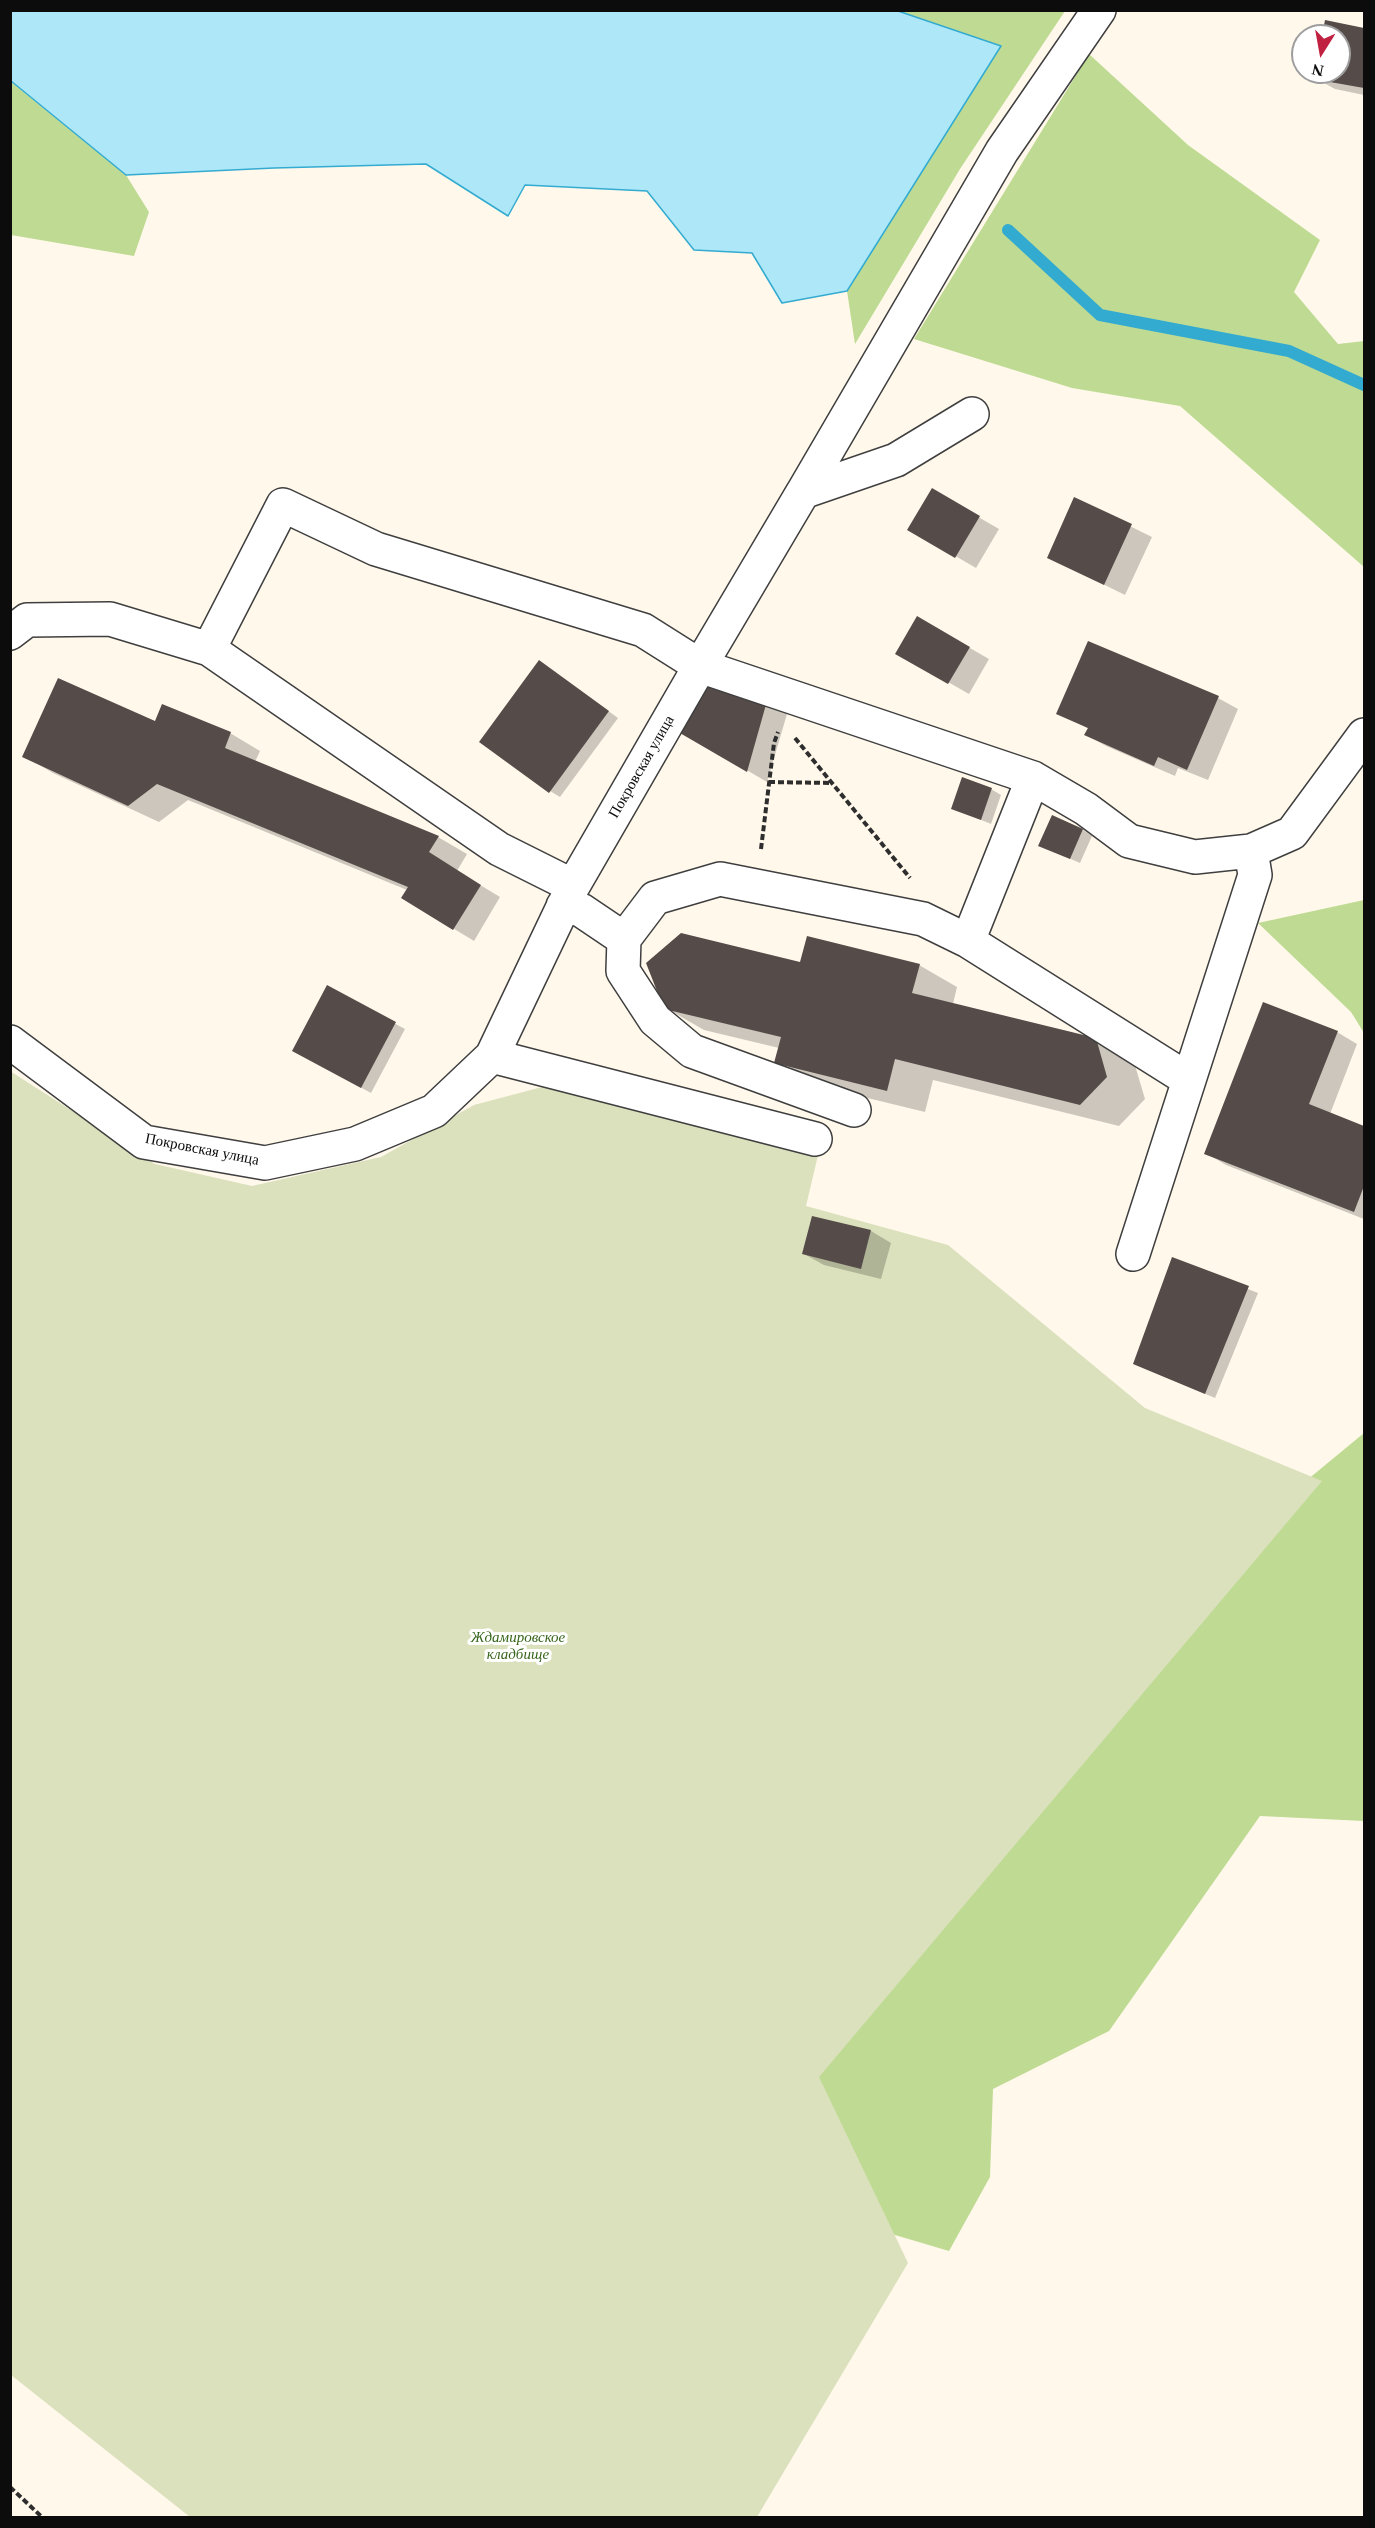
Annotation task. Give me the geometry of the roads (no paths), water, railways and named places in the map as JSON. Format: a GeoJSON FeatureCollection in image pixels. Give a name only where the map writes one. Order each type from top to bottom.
{"type":"FeatureCollection","features":[{"type":"Feature","properties":{"kind":"street","name":"Покровская улица"},"geometry":{"type":"LineString","coordinates":[[10,1042],[144,1142],[265,1163],[355,1144],[434,1111],[492,1056],[568,896],[700,666],[1002,151],[1100,10]]}},
{"type":"Feature","properties":{"kind":"street"},"geometry":{"type":"LineString","coordinates":[[803,492],[896,460],[972,414]]}},
{"type":"Feature","properties":{"kind":"street"},"geometry":{"type":"LineString","coordinates":[[209,649],[283,505],[376,549],[644,630],[700,666],[1033,778],[1086,809],[1129,841],[1196,857],[1251,851],[1292,833],[1365,735]]}},
{"type":"Feature","properties":{"kind":"street"},"geometry":{"type":"LineString","coordinates":[[10,633],[27,620],[110,619],[209,649],[568,896],[581,910],[624,939]]}},
{"type":"Feature","properties":{"kind":"street"},"geometry":{"type":"LineString","coordinates":[[968,940],[1033,778]]}},
{"type":"Feature","properties":{"kind":"street"},"geometry":{"type":"LineString","coordinates":[[1133,1254],[1255,875],[1251,851]]}},
{"type":"Feature","properties":{"kind":"street"},"geometry":{"type":"LineString","coordinates":[[854,1110],[692,1051],[655,1020],[623,971],[624,939],[655,898],[720,879],[923,919],[968,940],[1189,1080]]}},
{"type":"Feature","properties":{"kind":"street"},"geometry":{"type":"LineString","coordinates":[[492,1056],[815,1139]]}},
{"type":"Feature","properties":{"kind":"water"},"geometry":{"type":"Polygon","coordinates":[[[11,11],[898,11],[1001,46],[847,291],[782,303],[752,253],[694,250],[647,191],[525,185],[508,216],[426,164],[126,175],[11,81],[11,11]]]}},
{"type":"Feature","properties":{"kind":"waterway"},"geometry":{"type":"LineString","coordinates":[[1008,230],[1100,315],[1289,351],[1364,385]]}},
{"type":"Feature","properties":{"kind":"park label","name":"Ждамировское кладбище"},"geometry":{"type":"Point","coordinates":[518,1646]}}]}
